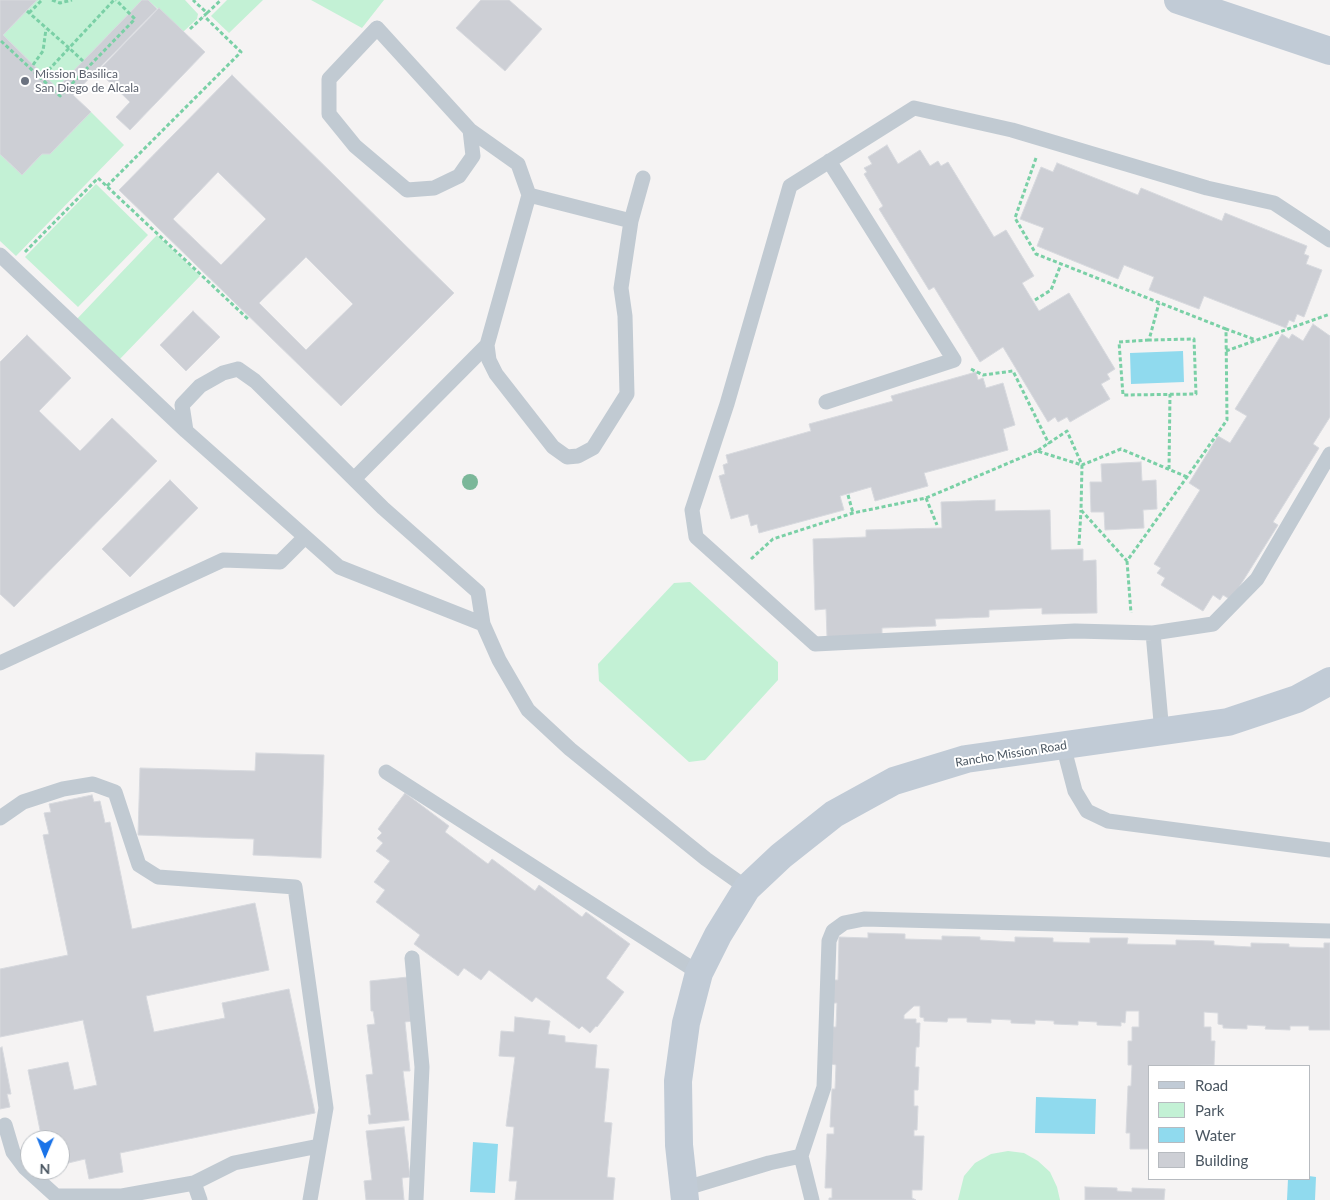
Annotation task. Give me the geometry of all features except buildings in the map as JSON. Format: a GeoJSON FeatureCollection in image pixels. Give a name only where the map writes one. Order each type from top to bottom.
{"type":"FeatureCollection","features":[{"type":"Feature","properties":{"kind":"main road"},"geometry":{"type":"LineString","coordinates":[[1178,0],[1330,51]]}},
{"type":"Feature","properties":{"kind":"main road","name":"Rancho Mission Road"},"geometry":{"type":"LineString","coordinates":[[684,1195],[679,1146],[678,1081],[686,1022],[699,973],[718,935],[747,888],[781,856],[834,814],[894,781],[966,759],[1162,733],[1228,722],[1297,700],[1330,681]]}},
{"type":"Feature","properties":{"kind":"lane"},"geometry":{"type":"LineString","coordinates":[[470,130],[473,156],[458,176],[434,188],[407,190],[355,146],[329,114],[329,79],[376,28],[470,130],[518,164],[529,196],[487,345],[489,360],[496,374],[553,447],[568,457],[578,456],[593,448],[627,394],[625,316],[621,288],[631,221],[643,178]]}},
{"type":"Feature","properties":{"kind":"lane"},"geometry":{"type":"LineString","coordinates":[[1330,240],[1274,203],[1207,188],[1012,130],[914,108],[790,186],[727,404],[692,510],[696,537],[815,644],[1075,631],[1153,633],[1213,624],[1257,579],[1330,454]]}},
{"type":"Feature","properties":{"kind":"lane"},"geometry":{"type":"LineString","coordinates":[[826,402],[954,360],[829,161]]}},
{"type":"Feature","properties":{"kind":"lane"},"geometry":{"type":"LineString","coordinates":[[529,196],[631,221]]}},
{"type":"Feature","properties":{"kind":"lane"},"geometry":{"type":"LineString","coordinates":[[0,255],[186,431],[339,567],[482,624]]}},
{"type":"Feature","properties":{"kind":"lane"},"geometry":{"type":"LineString","coordinates":[[354,479],[487,345]]}},
{"type":"Feature","properties":{"kind":"lane"},"geometry":{"type":"LineString","coordinates":[[186,431],[182,405],[200,386],[223,373],[238,369],[256,380],[383,508],[478,592],[482,624],[499,660],[528,710],[585,761],[706,860],[747,888]]}},
{"type":"Feature","properties":{"kind":"lane"},"geometry":{"type":"LineString","coordinates":[[0,663],[223,560],[280,562],[305,537]]}},
{"type":"Feature","properties":{"kind":"lane"},"geometry":{"type":"LineString","coordinates":[[1153,633],[1162,733]]}},
{"type":"Feature","properties":{"kind":"lane"},"geometry":{"type":"LineString","coordinates":[[1063,745],[1074,791],[1087,811],[1108,821],[1330,850]]}},
{"type":"Feature","properties":{"kind":"lane"},"geometry":{"type":"LineString","coordinates":[[386,772],[699,973]]}},
{"type":"Feature","properties":{"kind":"lane"},"geometry":{"type":"LineString","coordinates":[[0,818],[23,802],[63,789],[93,784],[115,792],[139,865],[158,877],[295,886],[326,1108],[310,1200]]}},
{"type":"Feature","properties":{"kind":"lane"},"geometry":{"type":"LineString","coordinates":[[812,1200],[801,1156],[824,1087],[829,941],[838,926],[844,923],[874,920],[1330,931]]}},
{"type":"Feature","properties":{"kind":"lane"},"geometry":{"type":"LineString","coordinates":[[412,958],[418,996],[422,1067],[416,1200]]}},
{"type":"Feature","properties":{"kind":"lane"},"geometry":{"type":"LineString","coordinates":[[5,1125],[13,1152],[25,1168],[56,1196],[122,1196],[194,1183],[234,1163],[319,1146]]}},
{"type":"Feature","properties":{"kind":"lane"},"geometry":{"type":"LineString","coordinates":[[684,1195],[769,1163],[801,1156]]}},
{"type":"Feature","properties":{"kind":"lane"},"geometry":{"type":"LineString","coordinates":[[194,1183],[200,1200]]}},
{"type":"Feature","properties":{"kind":"path"},"geometry":{"type":"LineString","coordinates":[[42,0],[28,12],[83,61]]}},
{"type":"Feature","properties":{"kind":"path"},"geometry":{"type":"LineString","coordinates":[[52,0],[60,3],[72,0]]}},
{"type":"Feature","properties":{"kind":"path"},"geometry":{"type":"LineString","coordinates":[[1,41],[60,96],[136,19],[115,0],[44,75]]}},
{"type":"Feature","properties":{"kind":"path"},"geometry":{"type":"LineString","coordinates":[[107,186],[241,52],[193,0]]}},
{"type":"Feature","properties":{"kind":"path"},"geometry":{"type":"LineString","coordinates":[[190,29],[220,0]]}},
{"type":"Feature","properties":{"kind":"path"},"geometry":{"type":"LineString","coordinates":[[33,65],[43,51],[46,28]]}},
{"type":"Feature","properties":{"kind":"path"},"geometry":{"type":"LineString","coordinates":[[1042,139],[1015,218],[1036,254],[1256,340]]}},
{"type":"Feature","properties":{"kind":"path"},"geometry":{"type":"LineString","coordinates":[[24,253],[98,178],[248,319]]}},
{"type":"Feature","properties":{"kind":"path"},"geometry":{"type":"LineString","coordinates":[[1035,300],[1051,290],[1061,264]]}},
{"type":"Feature","properties":{"kind":"path"},"geometry":{"type":"LineString","coordinates":[[1149,340],[1159,303]]}},
{"type":"Feature","properties":{"kind":"path"},"geometry":{"type":"LineString","coordinates":[[1226,351],[1330,314]]}},
{"type":"Feature","properties":{"kind":"path"},"geometry":{"type":"LineString","coordinates":[[1127,561],[1227,420],[1226,329]]}},
{"type":"Feature","properties":{"kind":"path"},"geometry":{"type":"LineString","coordinates":[[1194,339],[1196,394],[1123,395],[1119,342],[1149,340],[1194,339]]}},
{"type":"Feature","properties":{"kind":"path"},"geometry":{"type":"LineString","coordinates":[[954,360],[983,375],[1013,371],[1049,444]]}},
{"type":"Feature","properties":{"kind":"path"},"geometry":{"type":"LineString","coordinates":[[1170,394],[1170,469]]}},
{"type":"Feature","properties":{"kind":"path"},"geometry":{"type":"LineString","coordinates":[[736,573],[773,539],[853,513],[926,498],[1037,451],[1067,431],[1082,465],[1079,545]]}},
{"type":"Feature","properties":{"kind":"path"},"geometry":{"type":"LineString","coordinates":[[1037,451],[1082,465],[1121,448],[1187,477]]}},
{"type":"Feature","properties":{"kind":"path"},"geometry":{"type":"LineString","coordinates":[[848,495],[853,513]]}},
{"type":"Feature","properties":{"kind":"path"},"geometry":{"type":"LineString","coordinates":[[926,498],[938,525]]}},
{"type":"Feature","properties":{"kind":"path"},"geometry":{"type":"LineString","coordinates":[[1080,510],[1127,561],[1132,632]]}},
{"type":"Feature","properties":{"kind":"green space"},"geometry":{"type":"Polygon","coordinates":[[[37,0],[142,0],[57,88],[3,35],[37,0]]]}},
{"type":"Feature","properties":{"kind":"green space"},"geometry":{"type":"Polygon","coordinates":[[[148,0],[185,0],[198,14],[197,19],[183,32],[148,0]]]}},
{"type":"Feature","properties":{"kind":"green space"},"geometry":{"type":"Polygon","coordinates":[[[227,0],[263,0],[229,33],[211,16],[227,0]]]}},
{"type":"Feature","properties":{"kind":"green space"},"geometry":{"type":"Polygon","coordinates":[[[311,0],[384,0],[362,28],[311,0]]]}},
{"type":"Feature","properties":{"kind":"green space"},"geometry":{"type":"Polygon","coordinates":[[[91,112],[124,145],[16,256],[0,241],[0,154],[22,175],[42,154],[50,154],[91,112]]]}},
{"type":"Feature","properties":{"kind":"green space"},"geometry":{"type":"Polygon","coordinates":[[[96,184],[148,235],[78,307],[25,257],[96,184]]]}},
{"type":"Feature","properties":{"kind":"green space"},"geometry":{"type":"Polygon","coordinates":[[[157,235],[200,276],[118,361],[75,321],[157,235]]]}},
{"type":"Feature","properties":{"kind":"green space"},"geometry":{"type":"Polygon","coordinates":[[[690,582],[778,662],[778,680],[705,760],[689,762],[599,681],[598,664],[674,583],[690,582]]]}},
{"type":"Feature","properties":{"kind":"green space"},"geometry":{"type":"Polygon","coordinates":[[[1008,1151],[1024,1153],[1038,1161],[1050,1172],[1057,1187],[1060,1200],[958,1200],[964,1176],[975,1163],[991,1154],[1008,1151]]]}},
{"type":"Feature","properties":{"kind":"water"},"geometry":{"type":"Polygon","coordinates":[[[1183,351],[1184,382],[1131,384],[1130,353],[1183,351]]]}},
{"type":"Feature","properties":{"kind":"water"},"geometry":{"type":"Polygon","coordinates":[[[1036,1097],[1096,1099],[1095,1134],[1035,1133],[1036,1097]]]}},
{"type":"Feature","properties":{"kind":"water"},"geometry":{"type":"Polygon","coordinates":[[[473,1142],[498,1144],[495,1193],[470,1192],[473,1142]]]}},
{"type":"Feature","properties":{"kind":"water"},"geometry":{"type":"Polygon","coordinates":[[[1310,1176],[1316,1177],[1315,1200],[1287,1200],[1288,1180],[1310,1180],[1310,1176]]]}},
{"type":"Feature","properties":{"kind":"place","name":"Mission Basilica San Diego de Alcala"},"geometry":{"type":"Point","coordinates":[25,81]}}]}
